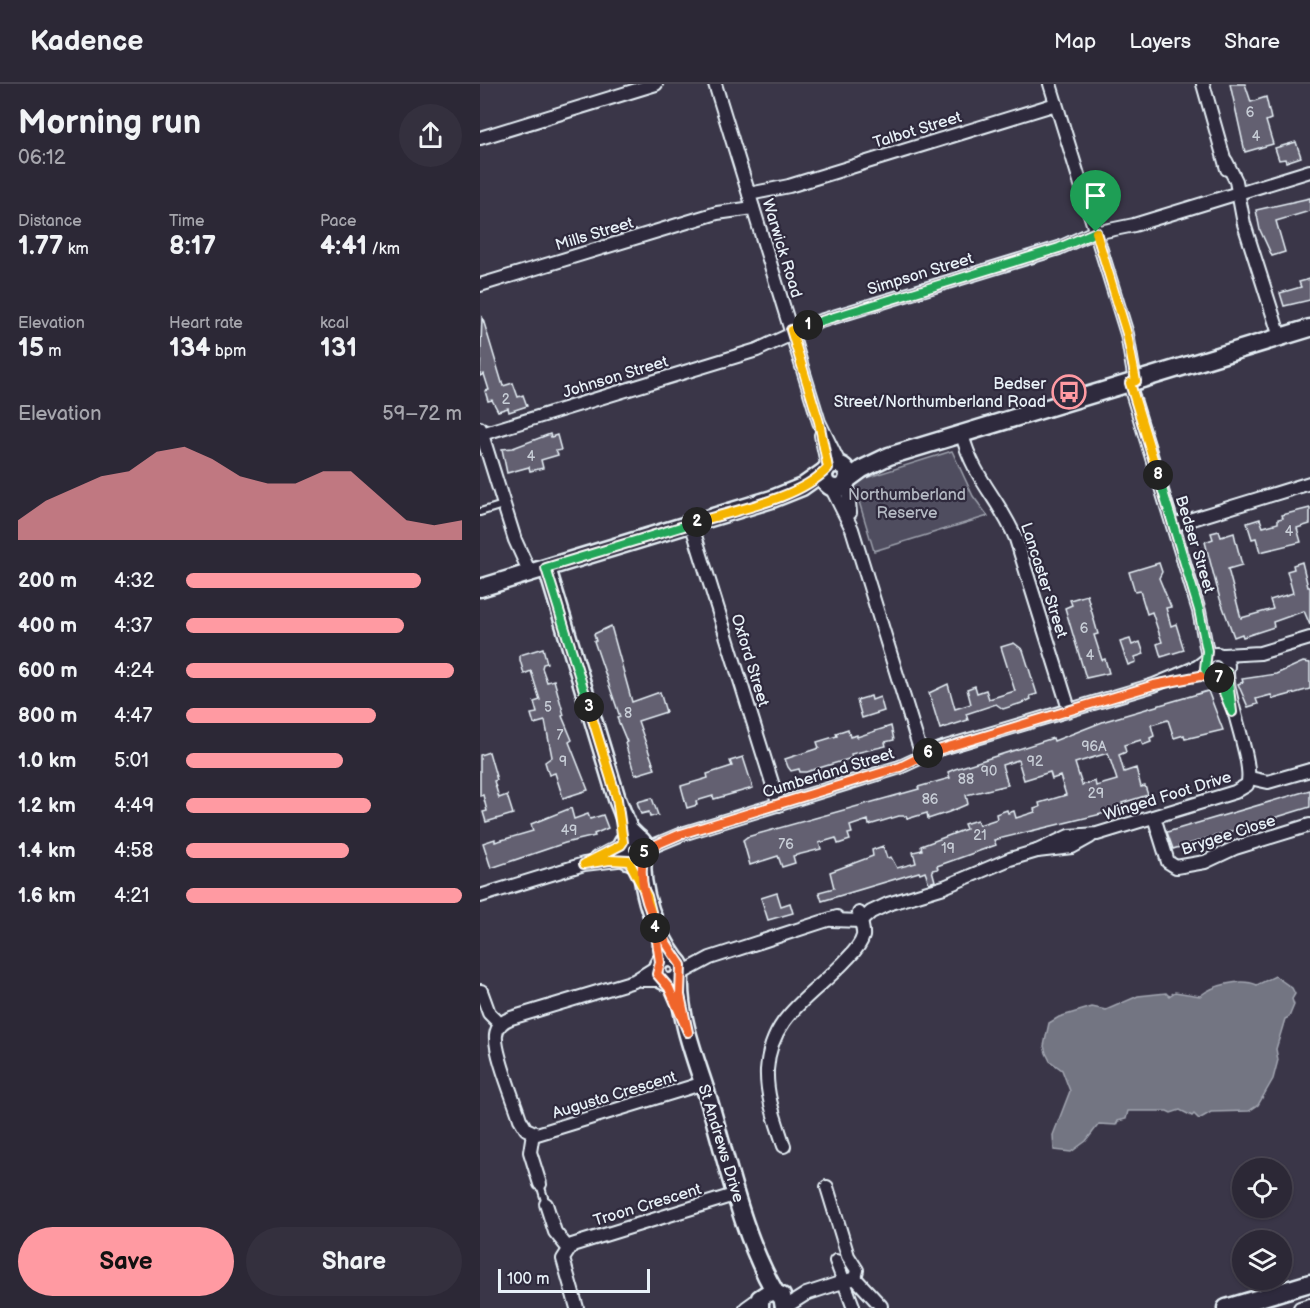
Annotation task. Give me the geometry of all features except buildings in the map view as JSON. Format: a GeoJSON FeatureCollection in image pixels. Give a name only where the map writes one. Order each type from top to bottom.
{"type":"FeatureCollection","features":[{"type":"Feature","properties":{"kind":"street"},"geometry":{"type":"LineString","coordinates":[[480,138],[656,84]]}},
{"type":"Feature","properties":{"kind":"street","name":"Warwick Road"},"geometry":{"type":"LineString","coordinates":[[715,84],[922,756]]}},
{"type":"Feature","properties":{"kind":"street","name":"Bedser Street"},"geometry":{"type":"LineString","coordinates":[[1050,84],[1127,334],[1173,525],[1199,610],[1207,659]]}},
{"type":"Feature","properties":{"kind":"street"},"geometry":{"type":"LineString","coordinates":[[1203,84],[1280,337]]}},
{"type":"Feature","properties":{"kind":"street","name":"Talbot Street"},"geometry":{"type":"LineString","coordinates":[[751,200],[789,186],[1056,104]]}},
{"type":"Feature","properties":{"kind":"street","name":"Simpson Street"},"geometry":{"type":"LineString","coordinates":[[793,336],[1059,248],[1310,171]]}},
{"type":"Feature","properties":{"kind":"street","name":"Mills Street"},"geometry":{"type":"LineString","coordinates":[[480,285],[717,213],[751,200]]}},
{"type":"Feature","properties":{"kind":"street"},"geometry":{"type":"LineString","coordinates":[[480,588],[772,499],[836,475],[862,469],[890,456],[1310,328]]}},
{"type":"Feature","properties":{"kind":"street","name":"Johnson Street"},"geometry":{"type":"LineString","coordinates":[[481,431],[757,350],[793,336]]}},
{"type":"Feature","properties":{"kind":"street"},"geometry":{"type":"LineString","coordinates":[[481,431],[526,574]]}},
{"type":"Feature","properties":{"kind":"street","name":"Lancaster Street"},"geometry":{"type":"LineString","coordinates":[[962,434],[972,466],[1006,517],[1016,539],[1069,709]]}},
{"type":"Feature","properties":{"kind":"street"},"geometry":{"type":"LineString","coordinates":[[1173,525],[1310,483]]}},
{"type":"Feature","properties":{"kind":"street","name":"Oxford Street"},"geometry":{"type":"LineString","coordinates":[[692,523],[778,806]]}},
{"type":"Feature","properties":{"kind":"street","name":"St Andrews Drive"},"geometry":{"type":"LineString","coordinates":[[546,568],[617,799],[633,849],[642,868],[654,920],[680,995],[688,1032],[772,1300]]}},
{"type":"Feature","properties":{"kind":"street","name":"Bedser Street"},"geometry":{"type":"LineString","coordinates":[[1199,610],[1222,655]]}},
{"type":"Feature","properties":{"kind":"street"},"geometry":{"type":"LineString","coordinates":[[1212,677],[1260,653],[1310,638]]}},
{"type":"Feature","properties":{"kind":"street"},"geometry":{"type":"LineString","coordinates":[[1250,778],[1249,765],[1232,712],[1205,669],[1207,659],[1222,655],[1260,653]]}},
{"type":"Feature","properties":{"kind":"street"},"geometry":{"type":"LineString","coordinates":[[1222,655],[1228,661],[1232,712]]}},
{"type":"Feature","properties":{"kind":"street","name":"Cumberland Street"},"geometry":{"type":"LineString","coordinates":[[481,894],[778,806],[900,767],[939,748],[1154,685],[1197,667],[1207,659]]}},
{"type":"Feature","properties":{"kind":"street","name":"Cumberland Street"},"geometry":{"type":"LineString","coordinates":[[1154,685],[1212,677]]}},
{"type":"Feature","properties":{"kind":"street","name":"Winged Foot Drive"},"geometry":{"type":"LineString","coordinates":[[860,917],[888,904],[944,887],[1010,859],[1072,846],[1097,834],[1235,792],[1247,784],[1250,778],[1268,782],[1310,770]]}},
{"type":"Feature","properties":{"kind":"street","name":"Brygee Close"},"geometry":{"type":"LineString","coordinates":[[1154,817],[1168,862],[1176,867],[1205,862],[1235,848],[1310,825]]}},
{"type":"Feature","properties":{"kind":"street"},"geometry":{"type":"LineString","coordinates":[[480,989],[489,1013],[500,1024],[511,1018],[670,970],[686,968],[710,958],[832,920],[860,917],[863,937],[859,944],[840,968],[794,1006],[783,1020],[769,1053],[768,1089],[784,1146]]}},
{"type":"Feature","properties":{"kind":"street","name":"Augusta Crescent"},"geometry":{"type":"LineString","coordinates":[[500,1024],[496,1034],[497,1047],[520,1119],[526,1129],[533,1133],[537,1134],[704,1083]]}},
{"type":"Feature","properties":{"kind":"street","name":"Augusta Crescent"},"geometry":{"type":"LineString","coordinates":[[533,1133],[530,1152],[540,1184]]}},
{"type":"Feature","properties":{"kind":"street"},"geometry":{"type":"LineString","coordinates":[[746,1308],[772,1300],[806,1294],[849,1280],[857,1270],[848,1256],[827,1187]]}},
{"type":"Feature","properties":{"kind":"street","name":"Troon Crescent"},"geometry":{"type":"LineString","coordinates":[[568,1248],[583,1240],[737,1194]]}},
{"type":"Feature","properties":{"kind":"street"},"geometry":{"type":"LineString","coordinates":[[546,1204],[555,1232],[568,1248],[564,1265],[577,1308]]}},
{"type":"Feature","properties":{"kind":"street"},"geometry":{"type":"LineString","coordinates":[[836,1261],[849,1280],[881,1306]]}},
{"type":"Feature","properties":{"kind":"street"},"geometry":{"type":"LineString","coordinates":[[849,1280],[853,1306]]}},
{"type":"Feature","properties":{"kind":"street"},"geometry":{"type":"LineString","coordinates":[[1226,1308],[1310,1283]]}},
{"type":"Feature","properties":{"kind":"street"},"geometry":{"type":"LineString","coordinates":[[1300,1308],[1310,1305]]}},
{"type":"Feature","properties":{"kind":"lane"},"geometry":{"type":"LineString","coordinates":[[480,512],[504,504]]}},
{"type":"Feature","properties":{"kind":"lane"},"geometry":{"type":"LineString","coordinates":[[540,1184],[546,1204]]}},
{"type":"Feature","properties":{"kind":"green space","name":"Northumberland Reserve"},"geometry":{"type":"Polygon","coordinates":[[[952,451],[973,496],[988,516],[874,551],[854,485],[856,481],[952,451]]]}},
{"type":"Feature","properties":{"kind":"water"},"geometry":{"type":"Polygon","coordinates":[[[1275,976],[1292,988],[1295,994],[1292,999],[1294,1005],[1289,1017],[1285,1019],[1276,1049],[1278,1060],[1273,1079],[1258,1105],[1249,1111],[1211,1112],[1199,1119],[1194,1114],[1192,1116],[1180,1110],[1171,1113],[1167,1111],[1128,1111],[1126,1119],[1118,1121],[1116,1125],[1099,1124],[1086,1141],[1071,1152],[1054,1150],[1053,1135],[1070,1091],[1062,1070],[1050,1061],[1046,1053],[1044,1046],[1049,1023],[1059,1017],[1092,1007],[1106,1010],[1138,996],[1166,993],[1169,996],[1175,992],[1200,996],[1220,986],[1243,982],[1257,985],[1275,976]]]}},
{"type":"Feature","properties":{"kind":"place","name":"Bedser Street/Northumberland Road"},"geometry":{"type":"Point","coordinates":[1069,392]}},
{"type":"Feature","properties":{"kind":"route"},"geometry":{"type":"LineString","coordinates":[[1096,232],[1059,248],[791,330],[819,422],[828,468],[826,470],[802,487],[772,499],[546,568],[617,799],[623,836],[621,845],[584,864],[610,860],[626,859],[629,861],[647,896],[654,920],[660,962],[657,974],[669,988],[688,1032],[679,988],[681,965],[670,952],[654,920],[643,880],[643,855],[653,846],[681,834],[907,765],[939,748],[1154,685],[1200,676],[1209,676],[1218,678],[1227,673],[1232,712],[1221,686],[1214,678],[1209,676],[1206,673],[1204,665],[1208,657],[1199,610],[1130,383],[1136,381],[1127,334],[1096,232]]}}]}
